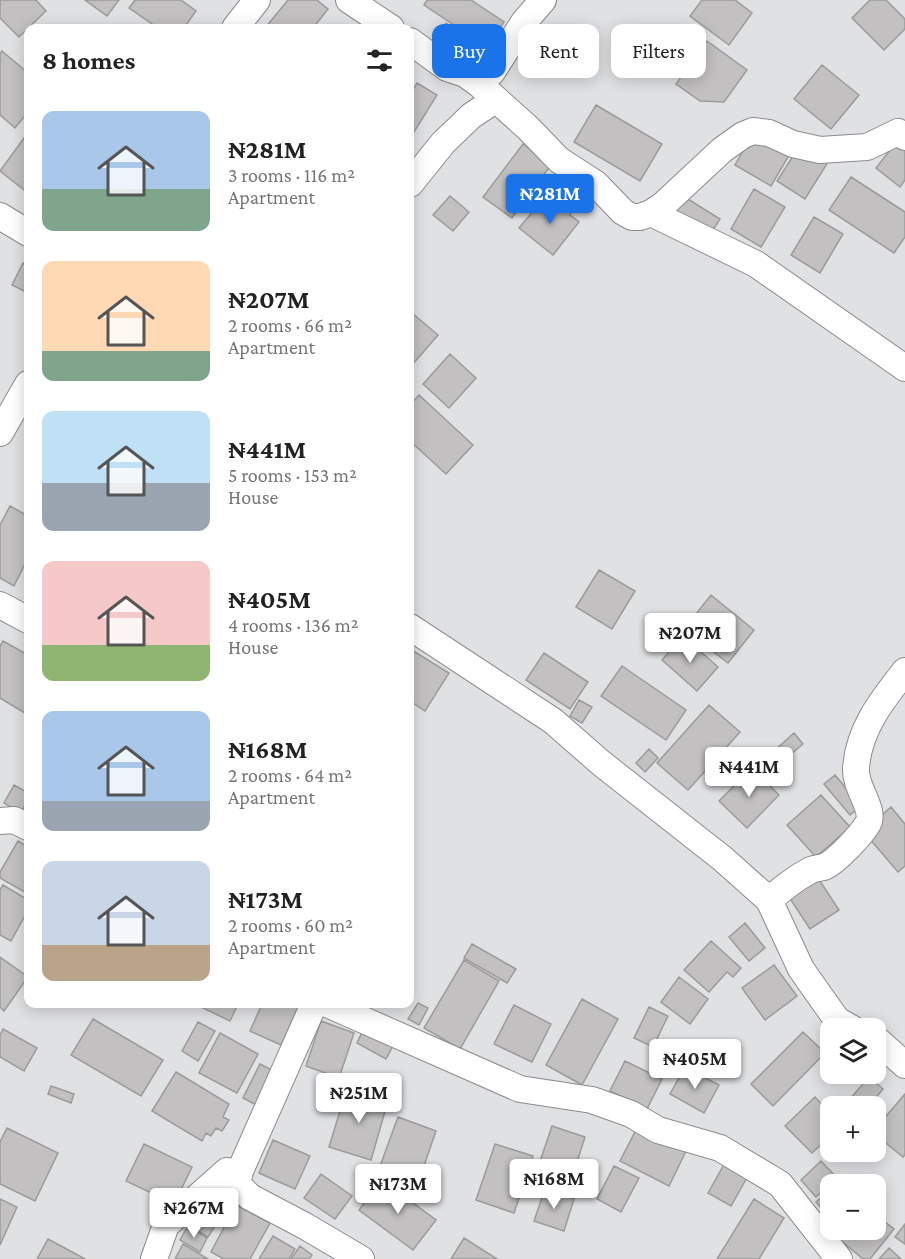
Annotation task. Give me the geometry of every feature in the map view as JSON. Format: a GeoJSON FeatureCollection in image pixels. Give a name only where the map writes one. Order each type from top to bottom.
{"type":"FeatureCollection","features":[{"type":"Feature","properties":{"kind":"street"},"geometry":{"type":"LineString","coordinates":[[238,24],[257,0]]}},
{"type":"Feature","properties":{"kind":"street"},"geometry":{"type":"LineString","coordinates":[[349,0],[385,24]]}},
{"type":"Feature","properties":{"kind":"street"},"geometry":{"type":"LineString","coordinates":[[414,179],[487,92],[492,72],[524,22],[543,0]]}},
{"type":"Feature","properties":{"kind":"street"},"geometry":{"type":"LineString","coordinates":[[414,44],[447,68],[465,74],[528,128],[559,160],[596,184],[623,212],[632,217],[651,213],[663,205],[722,150],[743,135],[753,131],[769,133],[793,144],[820,150],[867,147],[898,132],[905,137]]}},
{"type":"Feature","properties":{"kind":"street"},"geometry":{"type":"LineString","coordinates":[[651,213],[756,264],[905,368]]}},
{"type":"Feature","properties":{"kind":"street"},"geometry":{"type":"LineString","coordinates":[[0,216],[24,231]]}},
{"type":"Feature","properties":{"kind":"street"},"geometry":{"type":"LineString","coordinates":[[0,433],[24,391]]}},
{"type":"Feature","properties":{"kind":"street"},"geometry":{"type":"LineString","coordinates":[[0,605],[24,618]]}},
{"type":"Feature","properties":{"kind":"street"},"geometry":{"type":"LineString","coordinates":[[414,630],[553,721],[769,900],[801,969],[836,1018]]}},
{"type":"Feature","properties":{"kind":"street"},"geometry":{"type":"LineString","coordinates":[[769,900],[789,883],[813,869],[825,867],[867,825],[871,818],[869,808],[857,784],[856,769],[860,744],[882,699],[905,671]]}},
{"type":"Feature","properties":{"kind":"street"},"geometry":{"type":"LineString","coordinates":[[0,821],[14,820],[24,825]]}},
{"type":"Feature","properties":{"kind":"street"},"geometry":{"type":"LineString","coordinates":[[312,1008],[240,1171],[237,1184],[250,1197],[361,1259]]}},
{"type":"Feature","properties":{"kind":"street"},"geometry":{"type":"LineString","coordinates":[[336,1008],[520,1089],[592,1100],[631,1114],[658,1130],[720,1148],[780,1184],[839,1259]]}},
{"type":"Feature","properties":{"kind":"street"},"geometry":{"type":"LineString","coordinates":[[886,1048],[905,1065]]}},
{"type":"Feature","properties":{"kind":"street"},"geometry":{"type":"LineString","coordinates":[[154,1259],[166,1225],[227,1171]]}},
{"type":"Feature","properties":{"kind":"building"},"geometry":{"type":"Polygon","coordinates":[[[0,0],[36,0],[46,11],[32,24],[24,24],[24,32],[19,37],[0,18],[0,0]]]}},
{"type":"Feature","properties":{"kind":"building"},"geometry":{"type":"Polygon","coordinates":[[[85,0],[119,0],[107,16],[85,0]]]}},
{"type":"Feature","properties":{"kind":"building"},"geometry":{"type":"Polygon","coordinates":[[[135,0],[181,0],[196,11],[187,24],[152,24],[129,8],[135,0]]]}},
{"type":"Feature","properties":{"kind":"building"},"geometry":{"type":"Polygon","coordinates":[[[288,0],[317,0],[328,9],[316,24],[268,24],[288,0]]]}},
{"type":"Feature","properties":{"kind":"building"},"geometry":{"type":"Polygon","coordinates":[[[427,0],[471,0],[504,22],[503,24],[452,24],[424,5],[427,0]]]}},
{"type":"Feature","properties":{"kind":"building"},"geometry":{"type":"Polygon","coordinates":[[[702,0],[735,0],[752,13],[729,45],[706,28],[706,24],[701,24],[690,16],[702,0]]]}},
{"type":"Feature","properties":{"kind":"building"},"geometry":{"type":"Polygon","coordinates":[[[870,0],[886,0],[905,19],[905,29],[884,50],[852,18],[870,0]]]}},
{"type":"Feature","properties":{"kind":"building"},"geometry":{"type":"Polygon","coordinates":[[[706,42],[747,70],[724,102],[700,101],[676,84],[680,78],[706,78],[706,42]]]}},
{"type":"Feature","properties":{"kind":"building"},"geometry":{"type":"Polygon","coordinates":[[[2,51],[24,70],[24,117],[15,128],[0,115],[0,54],[2,51]]]}},
{"type":"Feature","properties":{"kind":"building"},"geometry":{"type":"Polygon","coordinates":[[[822,65],[859,95],[831,129],[794,99],[822,65]]]}},
{"type":"Feature","properties":{"kind":"building"},"geometry":{"type":"Polygon","coordinates":[[[417,83],[437,95],[414,132],[414,88],[417,83]]]}},
{"type":"Feature","properties":{"kind":"building"},"geometry":{"type":"Polygon","coordinates":[[[596,105],[662,144],[640,181],[574,142],[596,105]]]}},
{"type":"Feature","properties":{"kind":"building"},"geometry":{"type":"Polygon","coordinates":[[[759,123],[795,145],[771,186],[735,165],[759,123]]]}},
{"type":"Feature","properties":{"kind":"building"},"geometry":{"type":"Polygon","coordinates":[[[24,138],[24,190],[0,171],[24,138]]]}},
{"type":"Feature","properties":{"kind":"building"},"geometry":{"type":"Polygon","coordinates":[[[897,141],[905,147],[905,180],[900,187],[876,168],[897,141]]]}},
{"type":"Feature","properties":{"kind":"building"},"geometry":{"type":"Polygon","coordinates":[[[523,144],[551,165],[512,218],[483,197],[523,144]]]}},
{"type":"Feature","properties":{"kind":"building"},"geometry":{"type":"Polygon","coordinates":[[[800,145],[828,162],[805,199],[777,181],[800,145]]]}},
{"type":"Feature","properties":{"kind":"building"},"geometry":{"type":"Polygon","coordinates":[[[851,177],[905,212],[905,237],[894,253],[829,210],[851,177]]]}},
{"type":"Feature","properties":{"kind":"building"},"geometry":{"type":"Polygon","coordinates":[[[754,189],[785,207],[761,247],[731,229],[754,189]]]}},
{"type":"Feature","properties":{"kind":"building"},"geometry":{"type":"Polygon","coordinates":[[[450,196],[469,212],[453,231],[433,215],[450,196]]]}},
{"type":"Feature","properties":{"kind":"building"},"geometry":{"type":"Polygon","coordinates":[[[683,196],[720,219],[711,233],[674,210],[683,196]]]}},
{"type":"Feature","properties":{"kind":"building"},"geometry":{"type":"Polygon","coordinates":[[[545,197],[552,202],[556,198],[572,211],[570,215],[579,222],[553,255],[519,228],[545,197]]]}},
{"type":"Feature","properties":{"kind":"building"},"geometry":{"type":"Polygon","coordinates":[[[814,217],[843,234],[820,273],[791,255],[814,217]]]}},
{"type":"Feature","properties":{"kind":"building"},"geometry":{"type":"Polygon","coordinates":[[[23,263],[24,291],[12,285],[23,263]]]}},
{"type":"Feature","properties":{"kind":"building"},"geometry":{"type":"Polygon","coordinates":[[[414,315],[438,335],[414,363],[414,315]]]}},
{"type":"Feature","properties":{"kind":"building"},"geometry":{"type":"Polygon","coordinates":[[[450,354],[476,378],[449,408],[423,384],[450,354]]]}},
{"type":"Feature","properties":{"kind":"building"},"geometry":{"type":"Polygon","coordinates":[[[419,395],[473,445],[446,474],[414,445],[414,401],[419,395]]]}},
{"type":"Feature","properties":{"kind":"building"},"geometry":{"type":"Polygon","coordinates":[[[10,506],[24,514],[24,566],[14,586],[0,578],[0,525],[10,506]]]}},
{"type":"Feature","properties":{"kind":"building"},"geometry":{"type":"Polygon","coordinates":[[[599,570],[635,591],[612,629],[576,607],[599,570]]]}},
{"type":"Feature","properties":{"kind":"building"},"geometry":{"type":"Polygon","coordinates":[[[711,595],[754,630],[728,663],[684,629],[711,595]]]}},
{"type":"Feature","properties":{"kind":"building"},"geometry":{"type":"Polygon","coordinates":[[[683,636],[718,667],[697,691],[662,660],[683,636]]]}},
{"type":"Feature","properties":{"kind":"building"},"geometry":{"type":"Polygon","coordinates":[[[3,641],[24,653],[24,713],[0,698],[0,646],[3,641]]]}},
{"type":"Feature","properties":{"kind":"building"},"geometry":{"type":"Polygon","coordinates":[[[414,651],[449,673],[425,711],[414,704],[414,651]]]}},
{"type":"Feature","properties":{"kind":"building"},"geometry":{"type":"Polygon","coordinates":[[[544,653],[588,682],[570,709],[526,680],[544,653]]]}},
{"type":"Feature","properties":{"kind":"building"},"geometry":{"type":"Polygon","coordinates":[[[622,666],[686,710],[666,740],[601,696],[622,666]]]}},
{"type":"Feature","properties":{"kind":"building"},"geometry":{"type":"Polygon","coordinates":[[[579,700],[592,707],[582,723],[570,716],[579,700]]]}},
{"type":"Feature","properties":{"kind":"building"},"geometry":{"type":"Polygon","coordinates":[[[709,705],[740,732],[688,790],[657,763],[709,705]]]}},
{"type":"Feature","properties":{"kind":"building"},"geometry":{"type":"Polygon","coordinates":[[[794,733],[803,744],[783,761],[774,751],[794,733]]]}},
{"type":"Feature","properties":{"kind":"building"},"geometry":{"type":"Polygon","coordinates":[[[649,749],[658,758],[645,772],[636,763],[649,749]]]}},
{"type":"Feature","properties":{"kind":"building"},"geometry":{"type":"Polygon","coordinates":[[[752,768],[779,795],[747,828],[719,801],[752,768]]]}},
{"type":"Feature","properties":{"kind":"building"},"geometry":{"type":"Polygon","coordinates":[[[835,775],[861,806],[850,815],[824,784],[835,775]]]}},
{"type":"Feature","properties":{"kind":"building"},"geometry":{"type":"Polygon","coordinates":[[[14,785],[24,791],[24,807],[21,813],[4,803],[14,785]]]}},
{"type":"Feature","properties":{"kind":"building"},"geometry":{"type":"Polygon","coordinates":[[[821,795],[850,827],[816,857],[787,825],[821,795]]]}},
{"type":"Feature","properties":{"kind":"building"},"geometry":{"type":"Polygon","coordinates":[[[891,807],[905,824],[905,866],[898,872],[863,831],[891,807]]]}},
{"type":"Feature","properties":{"kind":"building"},"geometry":{"type":"Polygon","coordinates":[[[18,841],[24,845],[24,892],[0,878],[0,872],[18,841]]]}},
{"type":"Feature","properties":{"kind":"building"},"geometry":{"type":"Polygon","coordinates":[[[818,878],[839,910],[810,929],[789,897],[818,878]]]}},
{"type":"Feature","properties":{"kind":"building"},"geometry":{"type":"Polygon","coordinates":[[[3,885],[24,898],[24,917],[11,941],[0,935],[0,890],[3,885]]]}},
{"type":"Feature","properties":{"kind":"building"},"geometry":{"type":"Polygon","coordinates":[[[745,923],[765,948],[749,961],[729,937],[745,923]]]}},
{"type":"Feature","properties":{"kind":"building"},"geometry":{"type":"Polygon","coordinates":[[[711,941],[741,968],[733,977],[727,972],[709,992],[684,970],[711,941]]]}},
{"type":"Feature","properties":{"kind":"building"},"geometry":{"type":"Polygon","coordinates":[[[472,944],[516,969],[507,983],[464,958],[472,944]]]}},
{"type":"Feature","properties":{"kind":"building"},"geometry":{"type":"Polygon","coordinates":[[[0,957],[24,974],[24,983],[4,1011],[0,1007],[0,957]]]}},
{"type":"Feature","properties":{"kind":"building"},"geometry":{"type":"Polygon","coordinates":[[[464,960],[499,981],[460,1049],[424,1028],[464,960]]]}},
{"type":"Feature","properties":{"kind":"building"},"geometry":{"type":"Polygon","coordinates":[[[774,965],[797,996],[765,1020],[742,988],[774,965]]]}},
{"type":"Feature","properties":{"kind":"building"},"geometry":{"type":"Polygon","coordinates":[[[679,977],[708,999],[690,1024],[661,1002],[679,977]]]}},
{"type":"Feature","properties":{"kind":"building"},"geometry":{"type":"Polygon","coordinates":[[[582,999],[618,1019],[582,1085],[546,1065],[582,999]]]}},
{"type":"Feature","properties":{"kind":"building"},"geometry":{"type":"Polygon","coordinates":[[[418,1003],[428,1008],[419,1025],[408,1019],[418,1003]]]}},
{"type":"Feature","properties":{"kind":"building"},"geometry":{"type":"Polygon","coordinates":[[[514,1005],[551,1024],[532,1062],[494,1044],[514,1005]]]}},
{"type":"Feature","properties":{"kind":"building"},"geometry":{"type":"Polygon","coordinates":[[[649,1007],[668,1016],[653,1047],[634,1038],[649,1007]]]}},
{"type":"Feature","properties":{"kind":"building"},"geometry":{"type":"Polygon","coordinates":[[[203,1008],[236,1008],[230,1021],[203,1008]]]}},
{"type":"Feature","properties":{"kind":"building"},"geometry":{"type":"Polygon","coordinates":[[[260,1008],[298,1008],[281,1045],[250,1031],[260,1008]]]}},
{"type":"Feature","properties":{"kind":"building"},"geometry":{"type":"Polygon","coordinates":[[[93,1019],[163,1060],[141,1096],[71,1055],[93,1019]]]}},
{"type":"Feature","properties":{"kind":"building"},"geometry":{"type":"Polygon","coordinates":[[[321,1021],[354,1033],[339,1078],[306,1066],[321,1021]]]}},
{"type":"Feature","properties":{"kind":"building"},"geometry":{"type":"Polygon","coordinates":[[[198,1022],[215,1031],[198,1061],[182,1051],[198,1022]]]}},
{"type":"Feature","properties":{"kind":"building"},"geometry":{"type":"Polygon","coordinates":[[[366,1024],[396,1040],[386,1059],[357,1043],[366,1024]]]}},
{"type":"Feature","properties":{"kind":"building"},"geometry":{"type":"Polygon","coordinates":[[[3,1029],[37,1048],[24,1071],[0,1057],[0,1035],[3,1029]]]}},
{"type":"Feature","properties":{"kind":"building"},"geometry":{"type":"Polygon","coordinates":[[[803,1032],[820,1048],[820,1058],[773,1106],[751,1084],[803,1032]]]}},
{"type":"Feature","properties":{"kind":"building"},"geometry":{"type":"Polygon","coordinates":[[[220,1033],[258,1054],[237,1093],[199,1073],[220,1033]]]}},
{"type":"Feature","properties":{"kind":"building"},"geometry":{"type":"Polygon","coordinates":[[[625,1061],[662,1079],[647,1109],[610,1091],[625,1061]]]}},
{"type":"Feature","properties":{"kind":"building"},"geometry":{"type":"Polygon","coordinates":[[[260,1064],[278,1073],[260,1107],[243,1098],[260,1064]]]}},
{"type":"Feature","properties":{"kind":"building"},"geometry":{"type":"Polygon","coordinates":[[[685,1067],[719,1085],[704,1113],[670,1094],[685,1067]]]}},
{"type":"Feature","properties":{"kind":"building"},"geometry":{"type":"Polygon","coordinates":[[[176,1072],[229,1104],[223,1117],[229,1120],[222,1131],[216,1128],[211,1136],[206,1133],[202,1141],[152,1111],[176,1072]]]}},
{"type":"Feature","properties":{"kind":"building"},"geometry":{"type":"Polygon","coordinates":[[[863,1084],[877,1084],[883,1089],[877,1096],[853,1096],[863,1084]]]}},
{"type":"Feature","properties":{"kind":"building"},"geometry":{"type":"Polygon","coordinates":[[[51,1086],[74,1094],[71,1103],[48,1094],[51,1086]]]}},
{"type":"Feature","properties":{"kind":"building"},"geometry":{"type":"Polygon","coordinates":[[[347,1088],[388,1101],[371,1160],[329,1147],[347,1088]]]}},
{"type":"Feature","properties":{"kind":"building"},"geometry":{"type":"Polygon","coordinates":[[[905,1094],[905,1155],[903,1157],[886,1143],[886,1116],[905,1094]]]}},
{"type":"Feature","properties":{"kind":"building"},"geometry":{"type":"Polygon","coordinates":[[[815,1097],[820,1102],[820,1145],[812,1153],[785,1126],[815,1097]]]}},
{"type":"Feature","properties":{"kind":"building"},"geometry":{"type":"Polygon","coordinates":[[[398,1117],[436,1131],[418,1183],[379,1169],[398,1117]]]}},
{"type":"Feature","properties":{"kind":"building"},"geometry":{"type":"Polygon","coordinates":[[[552,1126],[585,1137],[570,1184],[536,1173],[552,1126]]]}},
{"type":"Feature","properties":{"kind":"building"},"geometry":{"type":"Polygon","coordinates":[[[638,1126],[686,1151],[669,1186],[620,1161],[638,1126]]]}},
{"type":"Feature","properties":{"kind":"building"},"geometry":{"type":"Polygon","coordinates":[[[7,1128],[58,1153],[35,1201],[0,1184],[0,1142],[7,1128]]]}},
{"type":"Feature","properties":{"kind":"building"},"geometry":{"type":"Polygon","coordinates":[[[273,1140],[310,1156],[295,1189],[259,1173],[273,1140]]]}},
{"type":"Feature","properties":{"kind":"building"},"geometry":{"type":"Polygon","coordinates":[[[144,1144],[192,1167],[174,1204],[126,1181],[144,1144]]]}},
{"type":"Feature","properties":{"kind":"building"},"geometry":{"type":"Polygon","coordinates":[[[495,1144],[533,1156],[514,1213],[476,1200],[495,1144]]]}},
{"type":"Feature","properties":{"kind":"building"},"geometry":{"type":"Polygon","coordinates":[[[726,1161],[749,1174],[731,1206],[708,1193],[726,1161]]]}},
{"type":"Feature","properties":{"kind":"building"},"geometry":{"type":"Polygon","coordinates":[[[820,1162],[833,1174],[820,1174],[820,1193],[816,1197],[801,1180],[820,1162]]]}},
{"type":"Feature","properties":{"kind":"building"},"geometry":{"type":"Polygon","coordinates":[[[614,1166],[639,1178],[621,1212],[597,1199],[614,1166]]]}},
{"type":"Feature","properties":{"kind":"building"},"geometry":{"type":"Polygon","coordinates":[[[321,1174],[352,1196],[335,1219],[304,1198],[321,1174]]]}},
{"type":"Feature","properties":{"kind":"building"},"geometry":{"type":"Polygon","coordinates":[[[382,1180],[436,1220],[413,1250],[359,1210],[382,1180]]]}},
{"type":"Feature","properties":{"kind":"building"},"geometry":{"type":"Polygon","coordinates":[[[545,1189],[574,1199],[564,1231],[534,1221],[545,1189]]]}},
{"type":"Feature","properties":{"kind":"building"},"geometry":{"type":"Polygon","coordinates":[[[209,1196],[227,1207],[208,1237],[190,1226],[209,1196]]]}},
{"type":"Feature","properties":{"kind":"building"},"geometry":{"type":"Polygon","coordinates":[[[0,1199],[17,1207],[0,1245],[0,1199]]]}},
{"type":"Feature","properties":{"kind":"building"},"geometry":{"type":"Polygon","coordinates":[[[754,1199],[784,1218],[759,1259],[717,1259],[754,1199]]]}},
{"type":"Feature","properties":{"kind":"building"},"geometry":{"type":"Polygon","coordinates":[[[236,1205],[270,1223],[250,1259],[224,1259],[211,1252],[236,1205]]]}},
{"type":"Feature","properties":{"kind":"building"},"geometry":{"type":"Polygon","coordinates":[[[886,1223],[894,1229],[886,1239],[886,1223]]]}},
{"type":"Feature","properties":{"kind":"building"},"geometry":{"type":"Polygon","coordinates":[[[905,1224],[905,1244],[895,1237],[905,1224]]]}},
{"type":"Feature","properties":{"kind":"building"},"geometry":{"type":"Polygon","coordinates":[[[188,1226],[207,1238],[200,1252],[180,1240],[188,1226]]]}},
{"type":"Feature","properties":{"kind":"building"},"geometry":{"type":"Polygon","coordinates":[[[273,1236],[295,1249],[289,1259],[259,1259],[273,1236]]]}},
{"type":"Feature","properties":{"kind":"building"},"geometry":{"type":"Polygon","coordinates":[[[464,1238],[497,1259],[451,1259],[464,1238]]]}},
{"type":"Feature","properties":{"kind":"building"},"geometry":{"type":"Polygon","coordinates":[[[48,1239],[85,1259],[37,1259],[48,1239]]]}},
{"type":"Feature","properties":{"kind":"building"},"geometry":{"type":"Polygon","coordinates":[[[840,1240],[885,1240],[870,1259],[863,1259],[840,1240]]]}},
{"type":"Feature","properties":{"kind":"building"},"geometry":{"type":"Polygon","coordinates":[[[183,1244],[208,1259],[175,1259],[183,1244]]]}},
{"type":"Feature","properties":{"kind":"building"},"geometry":{"type":"Polygon","coordinates":[[[300,1246],[312,1255],[309,1259],[291,1259],[300,1246]]]}},
{"type":"Feature","properties":{"kind":"building"},"geometry":{"type":"Polygon","coordinates":[[[889,1248],[901,1259],[879,1259],[889,1248]]]}}]}
